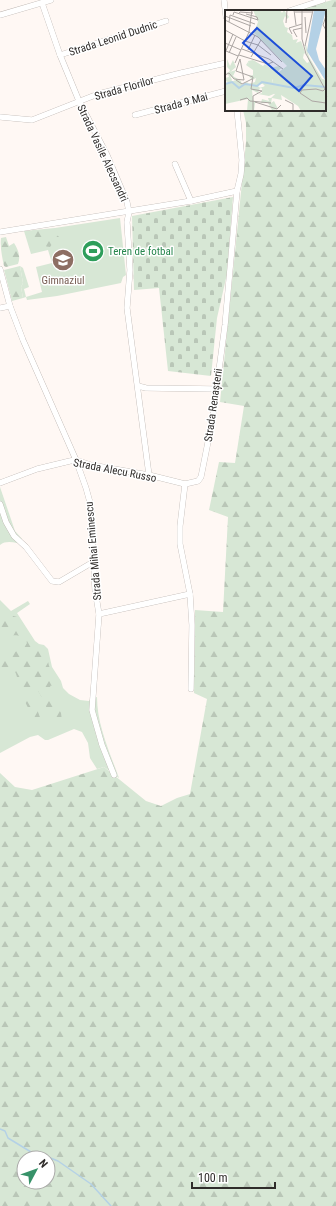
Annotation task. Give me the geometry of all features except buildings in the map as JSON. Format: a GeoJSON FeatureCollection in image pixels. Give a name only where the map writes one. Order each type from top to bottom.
{"type":"FeatureCollection","features":[{"type":"Feature","properties":{"kind":"street"},"geometry":{"type":"LineString","coordinates":[[0,15],[38,2],[52,0]]}},
{"type":"Feature","properties":{"kind":"street"},"geometry":{"type":"LineString","coordinates":[[224,0],[225,10]]}},
{"type":"Feature","properties":{"kind":"street"},"geometry":{"type":"LineString","coordinates":[[292,10],[323,0]]}},
{"type":"Feature","properties":{"kind":"street","name":"Strada Vasile Alecsandri"},"geometry":{"type":"LineString","coordinates":[[38,2],[79,101],[107,155],[127,202],[129,212],[127,222],[130,270],[127,308],[149,475]]}},
{"type":"Feature","properties":{"kind":"street","name":"Strada Leonid Dudnic"},"geometry":{"type":"LineString","coordinates":[[60,55],[166,21]]}},
{"type":"Feature","properties":{"kind":"street","name":"Strada Florilor"},"geometry":{"type":"LineString","coordinates":[[0,117],[32,120],[98,94],[225,63]]}},
{"type":"Feature","properties":{"kind":"street","name":"Strada 9 Mai"},"geometry":{"type":"LineString","coordinates":[[135,115],[225,91]]}},
{"type":"Feature","properties":{"kind":"street","name":"Strada Renașterii"},"geometry":{"type":"LineString","coordinates":[[185,484],[198,481],[201,477],[212,422],[225,325],[237,191],[241,174],[242,160],[237,111]]}},
{"type":"Feature","properties":{"kind":"street"},"geometry":{"type":"LineString","coordinates":[[175,164],[191,201]]}},
{"type":"Feature","properties":{"kind":"street"},"geometry":{"type":"LineString","coordinates":[[0,232],[129,212],[237,191]]}},
{"type":"Feature","properties":{"kind":"street","name":"Strada Mihai Eminescu"},"geometry":{"type":"LineString","coordinates":[[0,269],[10,306],[23,340],[76,460],[91,506],[95,590],[99,614],[92,710],[102,745],[114,775]]}},
{"type":"Feature","properties":{"kind":"street"},"geometry":{"type":"LineString","coordinates":[[0,308],[10,306]]}},
{"type":"Feature","properties":{"kind":"street"},"geometry":{"type":"LineString","coordinates":[[138,386],[146,388],[216,389]]}},
{"type":"Feature","properties":{"kind":"street","name":"Strada Alecu Russo"},"geometry":{"type":"LineString","coordinates":[[0,483],[37,469],[70,460],[76,460],[91,465],[149,475],[185,484]]}},
{"type":"Feature","properties":{"kind":"street"},"geometry":{"type":"LineString","coordinates":[[80,473],[91,465]]}},
{"type":"Feature","properties":{"kind":"street"},"geometry":{"type":"LineString","coordinates":[[185,484],[180,526],[180,544],[190,594],[192,625],[191,688]]}},
{"type":"Feature","properties":{"kind":"street"},"geometry":{"type":"LineString","coordinates":[[0,504],[6,522],[14,536],[26,546],[52,581],[59,582],[93,562]]}},
{"type":"Feature","properties":{"kind":"street"},"geometry":{"type":"LineString","coordinates":[[99,614],[190,594]]}},
{"type":"Feature","properties":{"kind":"green space"},"geometry":{"type":"Polygon","coordinates":[[[336,0],[336,1206],[0,1206],[0,773],[15,787],[32,790],[104,767],[146,801],[161,806],[177,798],[190,794],[207,699],[194,693],[195,610],[223,612],[228,517],[209,510],[219,462],[235,463],[244,406],[220,402],[246,142],[246,123],[243,111],[326,111],[326,10],[298,10],[336,0]]]}},
{"type":"Feature","properties":{"kind":"green space"},"geometry":{"type":"Polygon","coordinates":[[[233,197],[227,274],[217,318],[211,376],[168,371],[159,288],[134,290],[132,216],[233,197]]]}},
{"type":"Feature","properties":{"kind":"green space","name":"Gimnaziul"},"geometry":{"type":"Polygon","coordinates":[[[120,218],[126,275],[123,277],[121,283],[57,296],[27,300],[26,297],[42,292],[36,267],[52,263],[48,250],[31,254],[24,231],[120,218]]]}},
{"type":"Feature","properties":{"kind":"green space"},"geometry":{"type":"Polygon","coordinates":[[[33,230],[50,230],[59,236],[61,243],[56,250],[53,250],[56,244],[53,243],[50,247],[41,244],[36,240],[31,232],[33,230]]]}},
{"type":"Feature","properties":{"kind":"green space"},"geometry":{"type":"Polygon","coordinates":[[[6,237],[9,246],[14,243],[19,253],[19,259],[18,264],[6,267],[3,263],[1,252],[1,238],[6,237]]]}},
{"type":"Feature","properties":{"kind":"green space"},"geometry":{"type":"Polygon","coordinates":[[[20,266],[23,268],[29,287],[24,289],[26,297],[23,298],[21,287],[23,283],[20,266]]]}},
{"type":"Feature","properties":{"kind":"green space"},"geometry":{"type":"Polygon","coordinates":[[[20,266],[23,283],[21,287],[23,298],[12,301],[4,270],[20,266]]]}},
{"type":"Feature","properties":{"kind":"green space"},"geometry":{"type":"Polygon","coordinates":[[[0,487],[15,531],[22,539],[17,543],[6,542],[0,545],[0,487]]]}},
{"type":"Feature","properties":{"kind":"green space"},"geometry":{"type":"Polygon","coordinates":[[[0,600],[11,611],[28,601],[30,604],[17,613],[35,641],[44,645],[48,649],[52,667],[61,681],[63,688],[69,694],[80,700],[89,701],[91,698],[97,697],[99,718],[108,749],[119,778],[104,767],[97,769],[90,758],[88,743],[82,732],[74,729],[48,740],[45,740],[38,735],[30,737],[0,753],[0,600]]]}},
{"type":"Feature","properties":{"kind":"green space"},"geometry":{"type":"Polygon","coordinates":[[[3,613],[17,617],[31,642],[46,652],[49,666],[58,684],[50,686],[61,713],[62,721],[56,722],[52,718],[40,693],[33,685],[29,688],[41,720],[35,721],[22,695],[15,671],[13,669],[5,669],[0,667],[0,658],[24,648],[27,643],[24,637],[14,635],[0,640],[0,617],[3,613]]]}},
{"type":"Feature","properties":{"kind":"waterway"},"geometry":{"type":"LineString","coordinates":[[0,1129],[5,1131],[8,1138],[31,1152],[58,1161],[91,1184],[111,1206]]}},
{"type":"Feature","properties":{"kind":"place","name":"Teren de fotbal"},"geometry":{"type":"Point","coordinates":[93,251]}},
{"type":"Feature","properties":{"kind":"place","name":"Gimnaziul"},"geometry":{"type":"Point","coordinates":[63,260]}}]}
